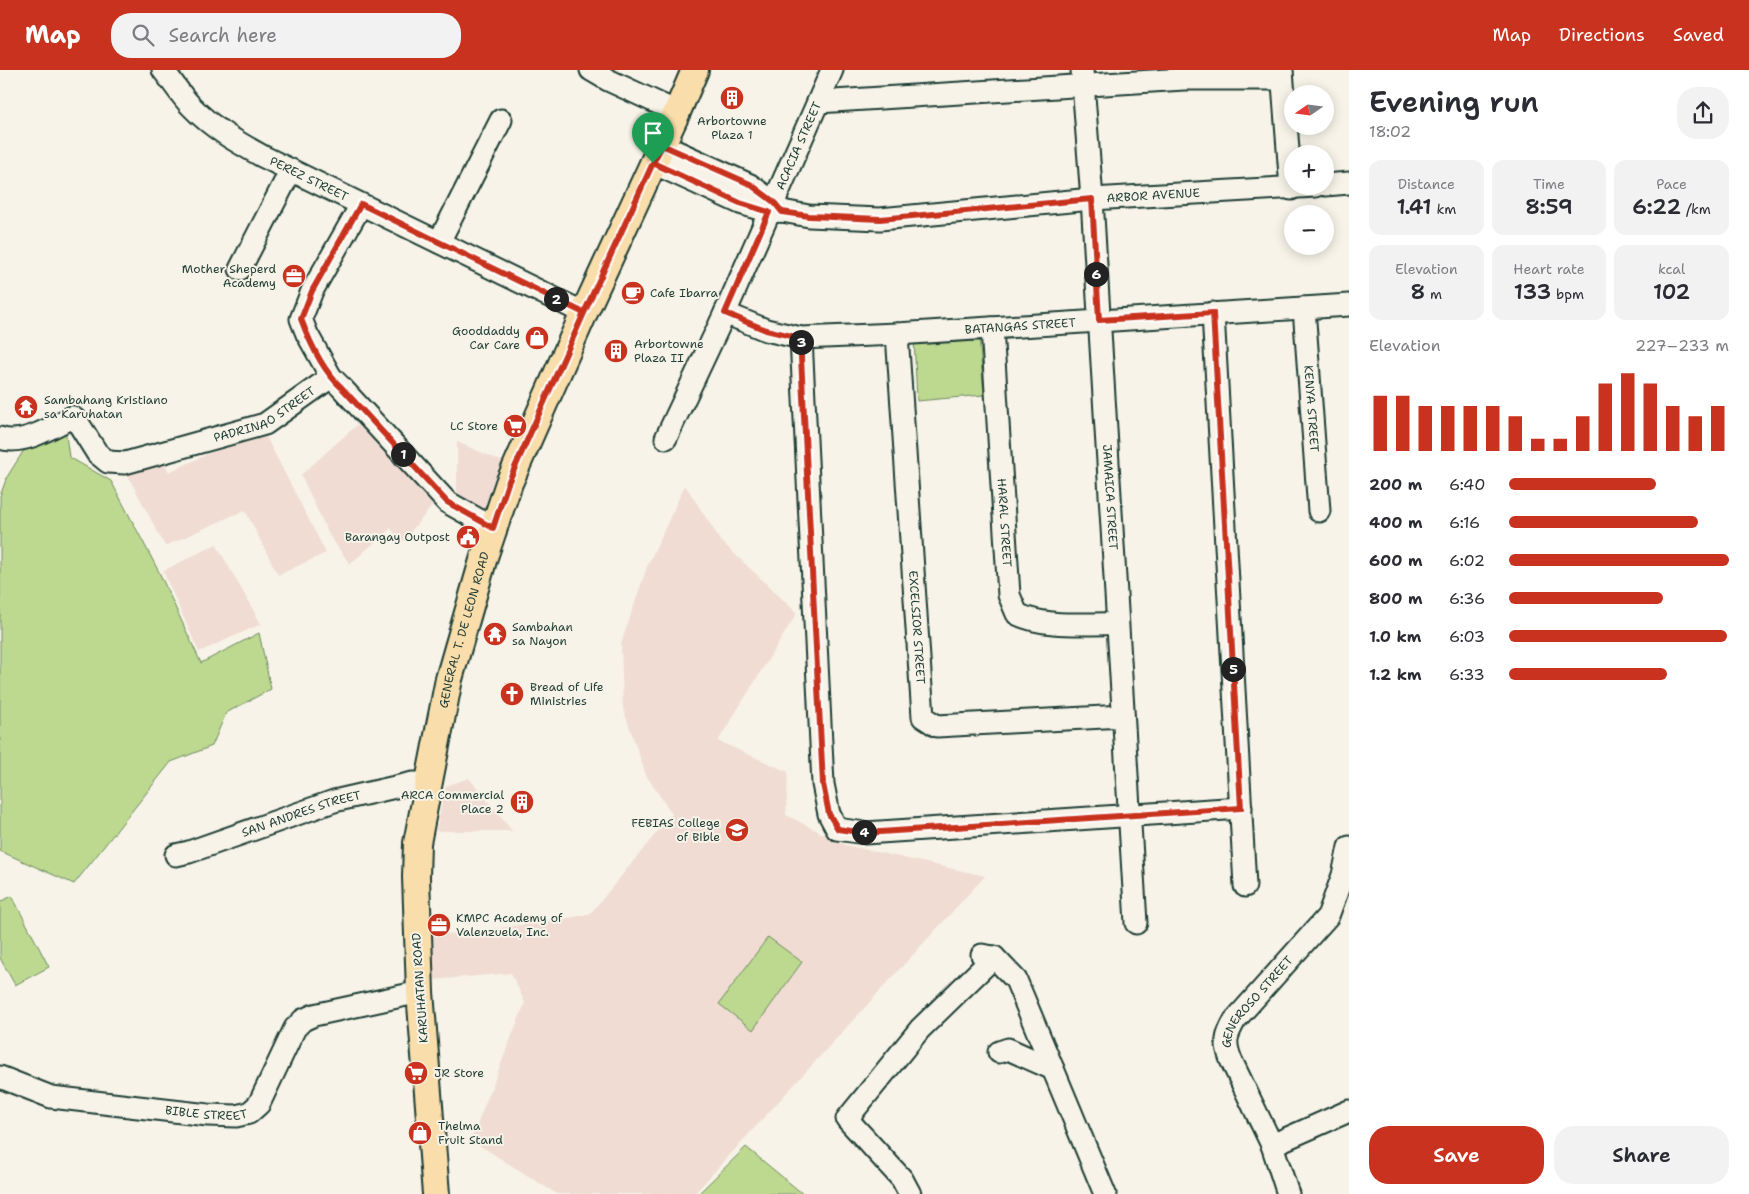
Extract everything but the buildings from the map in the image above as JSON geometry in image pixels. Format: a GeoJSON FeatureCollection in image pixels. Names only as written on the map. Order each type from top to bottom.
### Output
{"type":"FeatureCollection","features":[{"type":"Feature","properties":{"kind":"main road","name":"GENERAL T. DE LEON ROAD"},"geometry":{"type":"LineString","coordinates":[[430,783],[449,679],[508,483],[584,313],[667,159],[677,112],[695,70]]}},
{"type":"Feature","properties":{"kind":"main road","name":"KARUHATAN ROAD"},"geometry":{"type":"LineString","coordinates":[[430,783],[417,843],[416,931],[436,1194]]}},
{"type":"Feature","properties":{"kind":"street","name":"PEREZ STREET"},"geometry":{"type":"LineString","coordinates":[[164,70],[191,106],[213,126],[262,156],[584,313]]}},
{"type":"Feature","properties":{"kind":"street"},"geometry":{"type":"LineString","coordinates":[[592,70],[608,80],[677,112]]}},
{"type":"Feature","properties":{"kind":"street","name":"ACACIA STREET"},"geometry":{"type":"LineString","coordinates":[[666,438],[775,209],[832,70]]}},
{"type":"Feature","properties":{"kind":"street"},"geometry":{"type":"LineString","coordinates":[[818,102],[1082,78],[1184,74],[1282,74],[1287,145]]}},
{"type":"Feature","properties":{"kind":"street","name":"JAMAICA STREET"},"geometry":{"type":"LineString","coordinates":[[1082,78],[1092,199],[1136,924]]}},
{"type":"Feature","properties":{"kind":"street"},"geometry":{"type":"LineString","coordinates":[[439,242],[501,120]]}},
{"type":"Feature","properties":{"kind":"street","name":"ARBOR AVENUE"},"geometry":{"type":"LineString","coordinates":[[667,159],[750,184],[775,209],[809,216],[880,219],[1092,199],[1284,188]]}},
{"type":"Feature","properties":{"kind":"street"},"geometry":{"type":"LineString","coordinates":[[240,269],[291,170]]}},
{"type":"Feature","properties":{"kind":"street"},"geometry":{"type":"LineString","coordinates":[[1334,185],[1349,183]]}},
{"type":"Feature","properties":{"kind":"street"},"geometry":{"type":"LineString","coordinates":[[361,204],[312,291],[301,319],[307,334],[331,377],[447,502],[493,528]]}},
{"type":"Feature","properties":{"kind":"street","name":"BATANGAS STREET"},"geometry":{"type":"LineString","coordinates":[[725,313],[766,330],[800,338],[897,334],[1349,305]]}},
{"type":"Feature","properties":{"kind":"street","name":"KENYA STREET"},"geometry":{"type":"LineString","coordinates":[[1304,308],[1319,511]]}},
{"type":"Feature","properties":{"kind":"street"},"geometry":{"type":"LineString","coordinates":[[1213,313],[1245,886]]}},
{"type":"Feature","properties":{"kind":"street","name":"HARAL STREET"},"geometry":{"type":"LineString","coordinates":[[992,328],[1009,595],[1017,614],[1027,619],[1054,622],[1117,624]]}},
{"type":"Feature","properties":{"kind":"street","name":"EXCELSIOR STREET"},"geometry":{"type":"LineString","coordinates":[[897,334],[923,717],[938,726],[1123,716]]}},
{"type":"Feature","properties":{"kind":"street"},"geometry":{"type":"LineString","coordinates":[[800,338],[823,775],[829,814],[838,829],[865,833],[1241,808]]}},
{"type":"Feature","properties":{"kind":"street","name":"PADRINAO STREET"},"geometry":{"type":"LineString","coordinates":[[0,438],[20,440],[72,417],[97,453],[108,462],[125,463],[265,424],[331,377]]}},
{"type":"Feature","properties":{"kind":"street","name":"SAN ANDRES STREET"},"geometry":{"type":"LineString","coordinates":[[176,855],[334,801],[413,783],[430,783]]}},
{"type":"Feature","properties":{"kind":"street","name":"GENEROSO STREET"},"geometry":{"type":"LineString","coordinates":[[1288,1194],[1272,1145],[1226,1048],[1226,1035],[1235,1020],[1339,916],[1343,875],[1349,847]]}},
{"type":"Feature","properties":{"kind":"street"},"geometry":{"type":"LineString","coordinates":[[910,1194],[902,1179],[847,1119],[920,1028],[988,956],[1016,980],[1105,1194]]}},
{"type":"Feature","properties":{"kind":"street","name":"BIBLE STREET"},"geometry":{"type":"LineString","coordinates":[[0,1077],[51,1097],[208,1115],[236,1116],[249,1113],[259,1104],[295,1028],[303,1020],[314,1015],[420,992]]}},
{"type":"Feature","properties":{"kind":"street"},"geometry":{"type":"LineString","coordinates":[[999,1052],[1008,1049],[1053,1069]]}},
{"type":"Feature","properties":{"kind":"street"},"geometry":{"type":"LineString","coordinates":[[1272,1145],[1349,1110]]}},
{"type":"Feature","properties":{"kind":"shaded area"},"geometry":{"type":"Polygon","coordinates":[[[358,424],[433,505],[401,543],[391,528],[350,564],[329,535],[301,475],[358,424]]]}},
{"type":"Feature","properties":{"kind":"shaded area"},"geometry":{"type":"Polygon","coordinates":[[[262,429],[326,553],[278,575],[245,510],[165,546],[127,474],[160,457],[169,472],[262,429]]]}},
{"type":"Feature","properties":{"kind":"shaded area"},"geometry":{"type":"Polygon","coordinates":[[[457,442],[506,463],[486,516],[457,496],[457,442]]]}},
{"type":"Feature","properties":{"kind":"shaded area","name":"FEBIAS College of Bible"},"geometry":{"type":"Polygon","coordinates":[[[685,485],[721,541],[797,613],[718,741],[788,772],[786,815],[845,845],[985,876],[694,1194],[557,1194],[471,1140],[525,1003],[511,973],[432,980],[431,936],[546,922],[590,914],[672,814],[646,775],[623,708],[621,644],[647,567],[685,485]]]}},
{"type":"Feature","properties":{"kind":"shaded area"},"geometry":{"type":"Polygon","coordinates":[[[216,544],[261,624],[199,652],[163,571],[216,544]]]}},
{"type":"Feature","properties":{"kind":"shaded area"},"geometry":{"type":"Polygon","coordinates":[[[469,778],[512,831],[436,831],[446,786],[469,778]]]}},
{"type":"Feature","properties":{"kind":"green space"},"geometry":{"type":"Polygon","coordinates":[[[979,336],[984,395],[917,401],[914,338],[979,336]]]}},
{"type":"Feature","properties":{"kind":"green space"},"geometry":{"type":"Polygon","coordinates":[[[65,428],[69,457],[111,481],[159,572],[201,663],[259,633],[271,689],[226,713],[212,746],[171,762],[74,884],[0,851],[0,496],[7,477],[24,450],[65,428]]]}},
{"type":"Feature","properties":{"kind":"green space"},"geometry":{"type":"Polygon","coordinates":[[[12,896],[49,967],[15,985],[0,958],[0,902],[12,896]]]}},
{"type":"Feature","properties":{"kind":"green space"},"geometry":{"type":"Polygon","coordinates":[[[768,937],[802,962],[753,1030],[719,1004],[768,937]]]}},
{"type":"Feature","properties":{"kind":"green space"},"geometry":{"type":"Polygon","coordinates":[[[746,1147],[803,1194],[698,1194],[746,1147]]]}},
{"type":"Feature","properties":{"kind":"place","name":"Arbortowne Plaza 1"},"geometry":{"type":"Point","coordinates":[732,98]}},
{"type":"Feature","properties":{"kind":"place","name":"Mother Sheperd Academy"},"geometry":{"type":"Point","coordinates":[294,276]}},
{"type":"Feature","properties":{"kind":"place","name":"Cafe Ibarra"},"geometry":{"type":"Point","coordinates":[633,293]}},
{"type":"Feature","properties":{"kind":"place","name":"Gooddaddy Car Care"},"geometry":{"type":"Point","coordinates":[537,338]}},
{"type":"Feature","properties":{"kind":"place","name":"Arbortowne Plaza II"},"geometry":{"type":"Point","coordinates":[616,351]}},
{"type":"Feature","properties":{"kind":"place","name":"Sambahang Kristiano sa Karuhatan"},"geometry":{"type":"Point","coordinates":[26,407]}},
{"type":"Feature","properties":{"kind":"place","name":"LC Store"},"geometry":{"type":"Point","coordinates":[515,426]}},
{"type":"Feature","properties":{"kind":"place","name":"Barangay Outpost"},"geometry":{"type":"Point","coordinates":[468,537]}},
{"type":"Feature","properties":{"kind":"place","name":"Sambahan sa Nayon"},"geometry":{"type":"Point","coordinates":[495,634]}},
{"type":"Feature","properties":{"kind":"place","name":"Bread of Life Ministries"},"geometry":{"type":"Point","coordinates":[512,694]}},
{"type":"Feature","properties":{"kind":"place","name":"ARCA Commercial Place 2"},"geometry":{"type":"Point","coordinates":[522,802]}},
{"type":"Feature","properties":{"kind":"place","name":"FEBIAS College of Bible"},"geometry":{"type":"Point","coordinates":[737,830]}},
{"type":"Feature","properties":{"kind":"place","name":"KMPC Academy of Valenzuela, Inc."},"geometry":{"type":"Point","coordinates":[439,925]}},
{"type":"Feature","properties":{"kind":"place","name":"JR Store"},"geometry":{"type":"Point","coordinates":[416,1073]}},
{"type":"Feature","properties":{"kind":"place","name":"Thelma Fruit Stand"},"geometry":{"type":"Point","coordinates":[420,1133]}},
{"type":"Feature","properties":{"kind":"route"},"geometry":{"type":"LineString","coordinates":[[653,163],[508,483],[493,528],[447,502],[331,377],[307,334],[301,319],[312,291],[361,204],[584,313],[653,163],[740,203],[769,212],[725,313],[766,330],[800,338],[823,784],[829,814],[838,829],[865,833],[1241,808],[1213,313],[1099,320],[1092,199],[880,219],[809,216],[782,212],[774,202],[750,184],[662,145],[653,163]]}}]}
